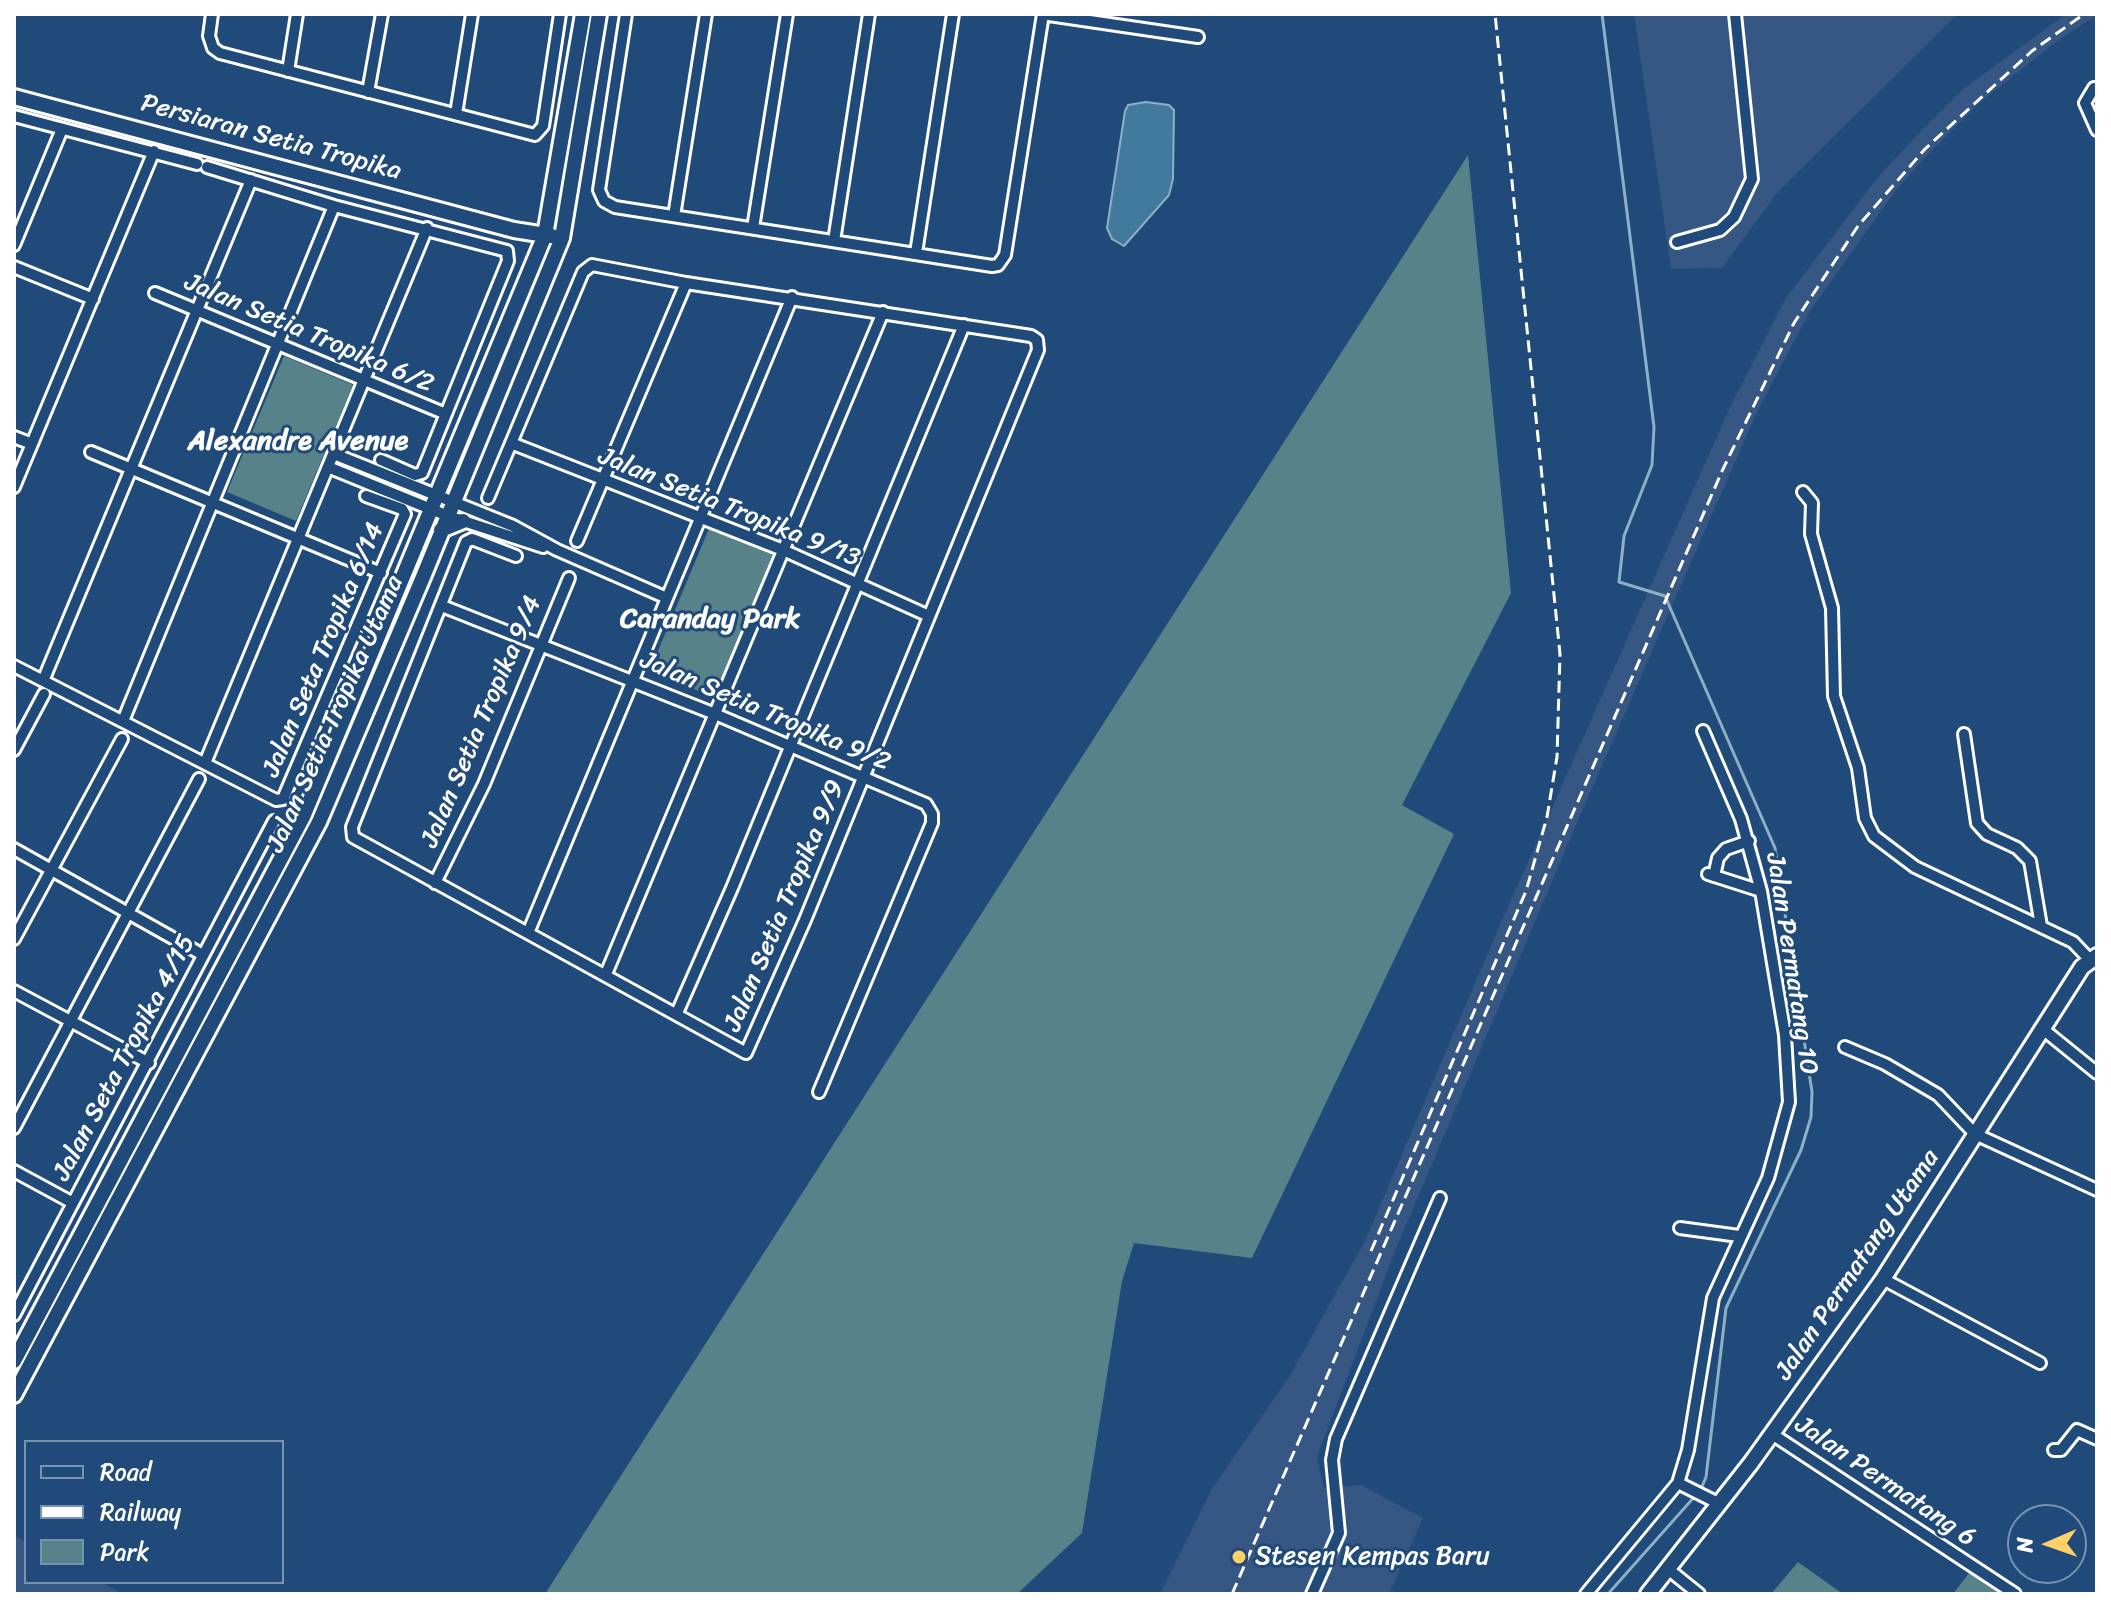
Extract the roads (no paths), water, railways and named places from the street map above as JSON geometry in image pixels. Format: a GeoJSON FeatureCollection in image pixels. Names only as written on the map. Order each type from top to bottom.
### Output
{"type":"FeatureCollection","features":[{"type":"Feature","properties":{"kind":"main road","name":"Jalan Setia Tropika Utama"},"geometry":{"type":"LineString","coordinates":[[14,1361],[303,817],[545,235],[583,14]]}},
{"type":"Feature","properties":{"kind":"main road","name":"Jalan Setia Tropika Utama"},"geometry":{"type":"LineString","coordinates":[[14,1395],[319,822],[455,516],[461,481],[562,238],[599,14]]}},
{"type":"Feature","properties":{"kind":"main road","name":"Persiaran Setia Tropika"},"geometry":{"type":"LineString","coordinates":[[14,97],[514,230],[562,238]]}},
{"type":"Feature","properties":{"kind":"main road"},"geometry":{"type":"LineString","coordinates":[[514,230],[531,252],[533,267]]}},
{"type":"Feature","properties":{"kind":"main road","name":"Jalan Permatang Utama"},"geometry":{"type":"LineString","coordinates":[[1648,1594],[1713,1500],[1772,1434],[1883,1279],[1975,1134],[2094,958]]}},
{"type":"Feature","properties":{"kind":"street"},"geometry":{"type":"LineString","coordinates":[[212,14],[209,36],[213,48],[220,53],[535,135],[543,126],[560,14]]}},
{"type":"Feature","properties":{"kind":"street"},"geometry":{"type":"LineString","coordinates":[[288,71],[297,14]]}},
{"type":"Feature","properties":{"kind":"street"},"geometry":{"type":"LineString","coordinates":[[368,92],[382,14]]}},
{"type":"Feature","properties":{"kind":"street"},"geometry":{"type":"LineString","coordinates":[[456,114],[472,14]]}},
{"type":"Feature","properties":{"kind":"street"},"geometry":{"type":"LineString","coordinates":[[626,14],[599,190],[604,201],[615,207],[992,266],[1002,260],[1043,14],[1198,37]]}},
{"type":"Feature","properties":{"kind":"street"},"geometry":{"type":"LineString","coordinates":[[674,216],[706,14]]}},
{"type":"Feature","properties":{"kind":"street"},"geometry":{"type":"LineString","coordinates":[[753,228],[787,14]]}},
{"type":"Feature","properties":{"kind":"street"},"geometry":{"type":"LineString","coordinates":[[834,241],[869,14]]}},
{"type":"Feature","properties":{"kind":"street"},"geometry":{"type":"LineString","coordinates":[[916,253],[953,14]]}},
{"type":"Feature","properties":{"kind":"street"},"geometry":{"type":"LineString","coordinates":[[1677,242],[1720,230],[1734,217],[1752,179],[1735,14]]}},
{"type":"Feature","properties":{"kind":"street"},"geometry":{"type":"LineString","coordinates":[[2094,88],[2085,103],[2097,130]]}},
{"type":"Feature","properties":{"kind":"street"},"geometry":{"type":"LineString","coordinates":[[14,116],[154,151],[334,206],[507,251],[508,261],[420,475],[381,460]]}},
{"type":"Feature","properties":{"kind":"street"},"geometry":{"type":"LineString","coordinates":[[14,245],[62,129]]}},
{"type":"Feature","properties":{"kind":"street"},"geometry":{"type":"LineString","coordinates":[[14,487],[154,151]]}},
{"type":"Feature","properties":{"kind":"street"},"geometry":{"type":"LineString","coordinates":[[43,681],[251,180]]}},
{"type":"Feature","properties":{"kind":"street"},"geometry":{"type":"LineString","coordinates":[[123,721],[334,206]]}},
{"type":"Feature","properties":{"kind":"street"},"geometry":{"type":"LineString","coordinates":[[14,666],[205,763],[427,228]]}},
{"type":"Feature","properties":{"kind":"street"},"geometry":{"type":"LineString","coordinates":[[488,498],[583,272],[592,265],[686,283],[964,325],[791,746],[677,1013],[353,837],[352,827],[467,540],[516,556]]}},
{"type":"Feature","properties":{"kind":"street"},"geometry":{"type":"LineString","coordinates":[[14,267],[93,297]]}},
{"type":"Feature","properties":{"kind":"street"},"geometry":{"type":"LineString","coordinates":[[577,541],[686,283]]}},
{"type":"Feature","properties":{"kind":"street","name":"Jalan Setia Tropika 6/2"},"geometry":{"type":"LineString","coordinates":[[155,293],[446,414]]}},
{"type":"Feature","properties":{"kind":"street"},"geometry":{"type":"LineString","coordinates":[[528,933],[635,682],[698,519],[792,297]]}},
{"type":"Feature","properties":{"kind":"street"},"geometry":{"type":"LineString","coordinates":[[606,974],[883,312]]}},
{"type":"Feature","properties":{"kind":"street","name":"Jalan Setia Tropika 9/9"},"geometry":{"type":"LineString","coordinates":[[677,1013],[746,1053],[864,776],[1038,350],[1037,340],[1031,336],[964,325]]}},
{"type":"Feature","properties":{"kind":"street"},"geometry":{"type":"LineString","coordinates":[[14,437],[32,444]]}},
{"type":"Feature","properties":{"kind":"street","name":"Jalan Setia Tropika 9/13"},"geometry":{"type":"LineString","coordinates":[[511,443],[783,550],[929,616]]}},
{"type":"Feature","properties":{"kind":"street"},"geometry":{"type":"LineString","coordinates":[[91,452],[381,573]]}},
{"type":"Feature","properties":{"kind":"street"},"geometry":{"type":"LineString","coordinates":[[334,454],[395,480],[455,516],[557,550]]}},
{"type":"Feature","properties":{"kind":"street"},"geometry":{"type":"LineString","coordinates":[[328,467],[389,493],[434,503]]}},
{"type":"Feature","properties":{"kind":"street"},"geometry":{"type":"LineString","coordinates":[[389,493],[395,480]]}},
{"type":"Feature","properties":{"kind":"street"},"geometry":{"type":"LineString","coordinates":[[1803,492],[1812,503],[1811,534],[1832,608],[1834,696],[1858,768],[1868,827],[1889,849],[1915,867],[2041,926],[2079,946],[2094,958]]}},
{"type":"Feature","properties":{"kind":"street","name":"Jalan Seta Tropika 6/14"},"geometry":{"type":"LineString","coordinates":[[205,763],[276,800],[286,797],[404,511],[366,496]]}},
{"type":"Feature","properties":{"kind":"street"},"geometry":{"type":"LineString","coordinates":[[455,516],[484,514],[667,598]]}},
{"type":"Feature","properties":{"kind":"street"},"geometry":{"type":"LineString","coordinates":[[479,526],[484,514]]}},
{"type":"Feature","properties":{"kind":"street","name":"Jalan Setia Tropika 9/4"},"geometry":{"type":"LineString","coordinates":[[435,883],[484,784],[538,646],[569,578]]}},
{"type":"Feature","properties":{"kind":"street","name":"Jalan Setia Tropika 9/2"},"geometry":{"type":"LineString","coordinates":[[442,606],[715,714],[926,804],[932,814],[932,823],[819,1092]]}},
{"type":"Feature","properties":{"kind":"street"},"geometry":{"type":"LineString","coordinates":[[14,750],[44,694]]}},
{"type":"Feature","properties":{"kind":"street","name":"Jalan Permatang 10"},"geometry":{"type":"LineString","coordinates":[[1680,1484],[1713,1298],[1768,1178],[1789,1102],[1785,1035],[1761,891],[1749,841],[1703,731]]}},
{"type":"Feature","properties":{"kind":"street"},"geometry":{"type":"LineString","coordinates":[[1964,734],[1977,823],[1987,834],[2017,848],[2030,861],[2041,926]]}},
{"type":"Feature","properties":{"kind":"street"},"geometry":{"type":"LineString","coordinates":[[14,939],[122,739]]}},
{"type":"Feature","properties":{"kind":"street"},"geometry":{"type":"LineString","coordinates":[[14,1128],[199,779]]}},
{"type":"Feature","properties":{"kind":"street","name":"Jalan Seta Tropika 4/15"},"geometry":{"type":"LineString","coordinates":[[14,1315],[274,821]]}},
{"type":"Feature","properties":{"kind":"street"},"geometry":{"type":"LineString","coordinates":[[1749,841],[1726,849],[1718,858],[1711,875],[1761,891]]}},
{"type":"Feature","properties":{"kind":"street"},"geometry":{"type":"LineString","coordinates":[[14,849],[203,955]]}},
{"type":"Feature","properties":{"kind":"street"},"geometry":{"type":"LineString","coordinates":[[14,991],[149,1063]]}},
{"type":"Feature","properties":{"kind":"street"},"geometry":{"type":"LineString","coordinates":[[2044,1030],[2097,1073]]}},
{"type":"Feature","properties":{"kind":"street"},"geometry":{"type":"LineString","coordinates":[[1845,1047],[1885,1064],[1938,1095],[1975,1134],[2097,1190]]}},
{"type":"Feature","properties":{"kind":"street"},"geometry":{"type":"LineString","coordinates":[[14,1171],[73,1203]]}},
{"type":"Feature","properties":{"kind":"street"},"geometry":{"type":"LineString","coordinates":[[1312,1594],[1339,1533],[1332,1460],[1336,1439],[1440,1198]]}},
{"type":"Feature","properties":{"kind":"street"},"geometry":{"type":"LineString","coordinates":[[1680,1228],[1739,1236]]}},
{"type":"Feature","properties":{"kind":"street"},"geometry":{"type":"LineString","coordinates":[[1883,1279],[2040,1363]]}},
{"type":"Feature","properties":{"kind":"street"},"geometry":{"type":"LineString","coordinates":[[2054,1450],[2061,1450],[2077,1430],[2097,1439]]}},
{"type":"Feature","properties":{"kind":"street","name":"Jalan Permatang 6"},"geometry":{"type":"LineString","coordinates":[[1772,1434],[2015,1594]]}},
{"type":"Feature","properties":{"kind":"street"},"geometry":{"type":"LineString","coordinates":[[1586,1594],[1680,1484],[1713,1500]]}},
{"type":"Feature","properties":{"kind":"street"},"geometry":{"type":"LineString","coordinates":[[1668,1569],[1699,1594]]}},
{"type":"Feature","properties":{"kind":"waterway"},"geometry":{"type":"LineString","coordinates":[[1602,14],[1654,427],[1652,465],[1624,536],[1619,582],[1665,596],[1775,848],[1812,1092],[1811,1117],[1801,1150],[1726,1308],[1706,1477],[1701,1489]]}},
{"type":"Feature","properties":{"kind":"waterway"},"geometry":{"type":"LineString","coordinates":[[1608,1594],[1696,1495]]}},
{"type":"Feature","properties":{"kind":"railway"},"geometry":{"type":"LineString","coordinates":[[1371,1251],[1526,891],[1547,817],[1557,757],[1560,654],[1495,14]]}},
{"type":"Feature","properties":{"kind":"railway"},"geometry":{"type":"LineString","coordinates":[[1232,1594],[1723,469],[1794,323],[1858,226],[1925,149],[2032,51],[2084,14]]}},
{"type":"Feature","properties":{"kind":"place","name":"Stesen Kempas Baru"},"geometry":{"type":"Point","coordinates":[1239,1557]}},
{"type":"Feature","properties":{"kind":"district","name":"Alexandre Avenue"},"geometry":{"type":"Point","coordinates":[298,442]}},
{"type":"Feature","properties":{"kind":"district","name":"Caranday Park"},"geometry":{"type":"Point","coordinates":[710,620]}}]}
